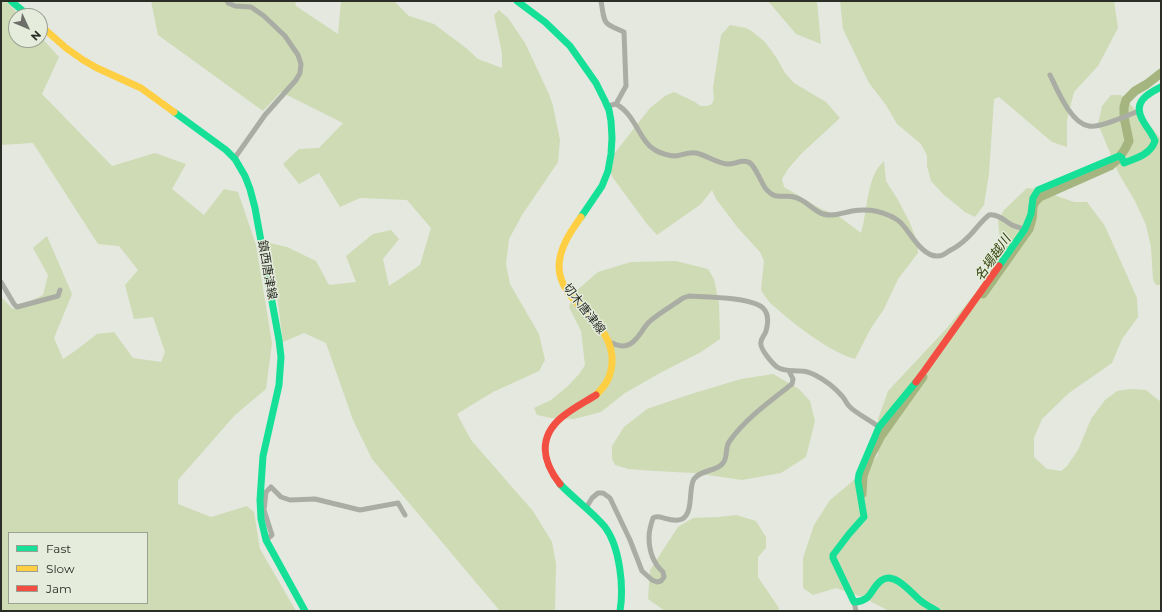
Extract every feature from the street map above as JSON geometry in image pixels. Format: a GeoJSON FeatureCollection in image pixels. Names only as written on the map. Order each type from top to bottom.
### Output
{"type":"FeatureCollection","features":[{"type":"Feature","properties":{"kind":"main road"},"geometry":{"type":"LineString","coordinates":[[11,1],[19,8]]}},
{"type":"Feature","properties":{"kind":"main road","name":"切木唐津線"},"geometry":{"type":"LineString","coordinates":[[517,1],[550,26],[571,47],[596,84],[607,106],[612,133],[610,158],[600,190],[565,241],[560,254],[559,267],[561,279],[568,291],[601,329],[609,342],[613,356],[611,373],[605,386],[595,396],[563,415],[556,422],[550,431],[546,443],[545,455],[552,476],[604,526],[612,538],[619,564],[622,584],[622,601],[620,611]]}},
{"type":"Feature","properties":{"kind":"main road","name":"鎮西唐津線"},"geometry":{"type":"LineString","coordinates":[[48,32],[83,60],[141,88],[211,137],[234,159],[242,171],[251,190],[279,340],[280,357],[279,385],[263,462],[260,500],[261,519],[266,540],[305,611]]}},
{"type":"Feature","properties":{"kind":"main road"},"geometry":{"type":"LineString","coordinates":[[937,611],[921,601],[902,584],[896,580],[888,578],[879,583],[866,600],[854,602],[833,558],[833,555],[848,534],[864,517],[858,481],[859,474],[879,427],[925,370],[1025,229],[1031,213],[1033,196],[1038,190],[1119,156],[1124,163],[1148,152],[1154,146],[1154,136],[1141,118],[1139,110],[1140,102],[1144,97],[1151,91],[1161,87]]}},
{"type":"Feature","properties":{"kind":"street"},"geometry":{"type":"LineString","coordinates":[[227,1],[235,6],[251,7],[264,16],[285,36],[298,55],[301,64],[300,73],[296,80],[265,115],[234,159]]}},
{"type":"Feature","properties":{"kind":"street"},"geometry":{"type":"LineString","coordinates":[[601,1],[605,22],[609,26],[624,32],[626,86],[616,104]]}},
{"type":"Feature","properties":{"kind":"street"},"geometry":{"type":"LineString","coordinates":[[1050,75],[1064,104],[1071,114],[1088,127],[1098,126],[1139,110]]}},
{"type":"Feature","properties":{"kind":"street"},"geometry":{"type":"LineString","coordinates":[[607,106],[616,104],[623,108],[645,140],[654,150],[674,156],[688,152],[696,153],[727,164],[748,162],[752,165],[765,188],[770,193],[778,197],[793,197],[799,199],[821,214],[830,216],[864,210],[873,210],[885,213],[894,217],[900,222],[915,242],[932,256],[941,256],[958,246],[989,215],[996,215],[1012,225],[1025,229]]}},
{"type":"Feature","properties":{"kind":"street"},"geometry":{"type":"LineString","coordinates":[[1,282],[17,307],[58,296],[60,290]]}},
{"type":"Feature","properties":{"kind":"street"},"geometry":{"type":"LineString","coordinates":[[609,342],[621,346],[630,344],[651,321],[683,298],[689,296],[747,301],[757,304],[767,313],[768,318],[766,331],[761,342],[761,346],[771,361],[778,368],[789,371],[802,371],[814,375],[830,385],[842,396],[849,406],[879,427]]}},
{"type":"Feature","properties":{"kind":"street"},"geometry":{"type":"LineString","coordinates":[[586,508],[592,498],[598,493],[604,493],[610,498],[630,540],[642,571],[652,580],[658,582],[661,581],[664,577],[663,572],[657,566],[652,556],[649,536],[653,518],[659,516],[668,521],[682,519],[686,515],[689,507],[693,480],[702,472],[720,467],[726,458],[727,445],[744,422],[792,384],[793,379],[789,371]]}},
{"type":"Feature","properties":{"kind":"street"},"geometry":{"type":"LineString","coordinates":[[266,540],[272,535],[264,510],[266,492],[272,487],[282,497],[290,500],[315,499],[360,510],[398,503],[405,515]]}},
{"type":"Feature","properties":{"kind":"street"},"geometry":{"type":"LineString","coordinates":[[854,602],[856,611]]}},
{"type":"Feature","properties":{"kind":"green space"},"geometry":{"type":"Polygon","coordinates":[[[1,1],[6,1],[13,8],[8,8],[8,48],[48,48],[48,45],[59,57],[42,94],[112,166],[155,153],[186,164],[172,189],[204,215],[224,189],[238,192],[256,245],[272,343],[266,389],[235,415],[178,480],[178,504],[211,517],[247,506],[254,512],[260,549],[296,611],[1,611],[1,297],[13,309],[43,295],[48,275],[33,248],[47,236],[72,294],[54,338],[63,359],[97,334],[114,332],[133,358],[161,362],[165,352],[153,317],[134,319],[125,285],[138,270],[119,246],[98,244],[33,143],[1,145],[1,1]]]}},
{"type":"Feature","properties":{"kind":"green space"},"geometry":{"type":"Polygon","coordinates":[[[151,1],[295,1],[296,6],[338,34],[341,1],[394,1],[409,16],[434,24],[478,59],[502,68],[502,53],[494,15],[499,10],[508,18],[525,43],[549,94],[560,140],[558,162],[522,215],[509,239],[506,264],[510,284],[539,334],[545,360],[539,371],[493,392],[457,414],[471,440],[533,511],[552,542],[556,564],[555,611],[500,611],[372,459],[353,420],[326,343],[304,333],[283,342],[270,243],[287,247],[316,261],[329,285],[356,282],[346,256],[373,234],[391,230],[399,239],[383,259],[389,286],[420,265],[431,228],[407,200],[360,198],[340,207],[319,173],[299,184],[283,164],[299,149],[319,148],[343,123],[281,92],[263,111],[158,35],[151,1]]]}},
{"type":"Feature","properties":{"kind":"green space"},"geometry":{"type":"Polygon","coordinates":[[[768,1],[817,1],[821,44],[796,34],[768,1]]]}},
{"type":"Feature","properties":{"kind":"green space"},"geometry":{"type":"Polygon","coordinates":[[[840,1],[1114,1],[1118,28],[1098,66],[1074,92],[1067,120],[1067,147],[1052,142],[999,97],[994,99],[989,174],[984,205],[975,217],[965,212],[943,194],[931,181],[927,166],[927,155],[921,144],[897,124],[886,105],[869,83],[843,29],[840,1]]]}},
{"type":"Feature","properties":{"kind":"green space"},"geometry":{"type":"Polygon","coordinates":[[[730,25],[746,28],[765,42],[785,73],[794,83],[826,102],[840,118],[802,153],[788,169],[782,179],[784,187],[821,209],[837,215],[861,233],[870,186],[876,171],[884,161],[886,181],[909,221],[917,241],[918,253],[898,279],[884,309],[871,328],[855,359],[835,351],[813,337],[769,301],[761,290],[764,261],[760,252],[738,228],[716,199],[712,190],[701,204],[657,235],[613,178],[607,163],[650,108],[665,96],[674,92],[700,106],[712,104],[714,99],[713,88],[721,35],[730,25]]]}},
{"type":"Feature","properties":{"kind":"green space"},"geometry":{"type":"Polygon","coordinates":[[[1111,95],[1121,95],[1161,139],[1161,285],[1156,285],[1153,280],[1151,247],[1146,225],[1135,201],[1119,174],[1098,124],[1102,106],[1111,95]]]}},
{"type":"Feature","properties":{"kind":"green space"},"geometry":{"type":"Polygon","coordinates":[[[1027,188],[1037,189],[1074,202],[1087,202],[1105,226],[1137,298],[1138,317],[1122,339],[1112,363],[1069,393],[1042,419],[1034,438],[1034,457],[1047,469],[1061,471],[1067,466],[1078,450],[1091,419],[1105,400],[1117,391],[1130,389],[1146,390],[1161,402],[1161,611],[889,611],[862,597],[836,588],[813,595],[803,588],[803,558],[814,525],[830,500],[860,475],[878,455],[878,419],[888,391],[947,328],[977,291],[992,268],[1001,249],[998,221],[1004,210],[1027,188]]]}},
{"type":"Feature","properties":{"kind":"green space"},"geometry":{"type":"Polygon","coordinates":[[[676,261],[708,269],[714,279],[719,303],[720,339],[701,352],[625,393],[601,412],[574,419],[551,418],[537,415],[534,408],[551,400],[568,386],[585,365],[581,331],[569,307],[575,292],[598,272],[631,262],[676,261]]]}},
{"type":"Feature","properties":{"kind":"green space"},"geometry":{"type":"Polygon","coordinates":[[[773,374],[799,389],[810,401],[815,421],[806,457],[781,473],[742,480],[694,473],[628,469],[615,465],[612,459],[612,446],[624,427],[647,409],[741,379],[773,374]]]}},
{"type":"Feature","properties":{"kind":"green space"},"geometry":{"type":"Polygon","coordinates":[[[736,515],[756,521],[766,537],[766,548],[758,557],[758,577],[779,608],[779,611],[665,611],[648,599],[650,570],[678,527],[693,518],[736,515]]]}},
{"type":"Feature","properties":{"kind":"waterway","name":"名場越川"},"geometry":{"type":"LineString","coordinates":[[983,294],[1029,229],[1035,202],[1040,197],[1110,166],[1118,159],[1129,141],[1124,117],[1126,100],[1135,91],[1161,73]]}},
{"type":"Feature","properties":{"kind":"waterway","name":"名場越川"},"geometry":{"type":"LineString","coordinates":[[862,494],[863,476],[870,457],[881,436],[923,377]]}},
{"type":"Feature","properties":{"kind":"traffic: fast"},"geometry":{"type":"LineString","coordinates":[[11,1],[19,8]]}},
{"type":"Feature","properties":{"kind":"traffic: fast"},"geometry":{"type":"LineString","coordinates":[[517,1],[545,22],[570,46],[596,83],[609,110],[612,138],[608,171],[602,186],[581,217]]}},
{"type":"Feature","properties":{"kind":"traffic: fast"},"geometry":{"type":"LineString","coordinates":[[999,266],[1025,229],[1031,214],[1033,198],[1038,190],[1119,156],[1122,158],[1124,163],[1150,150],[1155,141],[1142,119],[1139,108],[1140,103],[1146,96],[1161,87]]}},
{"type":"Feature","properties":{"kind":"traffic: fast"},"geometry":{"type":"LineString","coordinates":[[174,112],[226,150],[235,159],[245,176],[255,208],[281,357],[279,385],[263,456],[260,500],[261,519],[266,540],[305,611]]}},
{"type":"Feature","properties":{"kind":"traffic: fast"},"geometry":{"type":"LineString","coordinates":[[916,382],[879,427],[859,474],[858,481],[864,517],[833,555],[833,558],[854,602],[868,597],[882,580],[892,578],[903,584],[921,601],[937,611]]}},
{"type":"Feature","properties":{"kind":"traffic: fast"},"geometry":{"type":"LineString","coordinates":[[560,484],[600,521],[610,535],[620,568],[620,611]]}},
{"type":"Feature","properties":{"kind":"traffic: slow"},"geometry":{"type":"LineString","coordinates":[[48,32],[66,48],[83,60],[141,88],[174,112]]}},
{"type":"Feature","properties":{"kind":"traffic: slow"},"geometry":{"type":"LineString","coordinates":[[581,217],[563,247],[559,267],[562,281],[568,292],[597,324],[605,335],[611,348],[612,363],[609,377],[603,388],[596,395]]}},
{"type":"Feature","properties":{"kind":"traffic: jam"},"geometry":{"type":"LineString","coordinates":[[916,382],[999,266]]}},
{"type":"Feature","properties":{"kind":"traffic: jam"},"geometry":{"type":"LineString","coordinates":[[560,484],[549,467],[546,458],[545,449],[549,433],[562,417],[596,395]]}}]}
